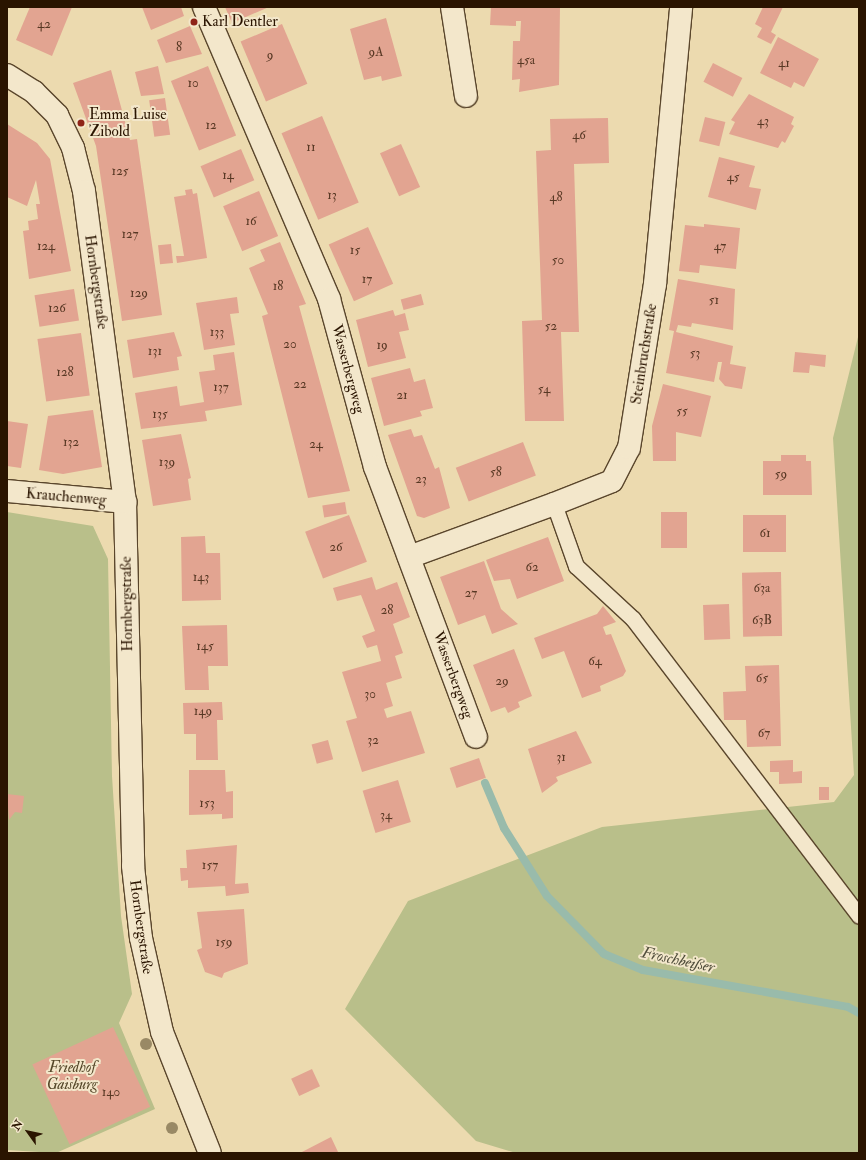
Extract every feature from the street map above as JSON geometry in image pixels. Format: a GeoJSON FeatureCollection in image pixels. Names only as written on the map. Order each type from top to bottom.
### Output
{"type":"FeatureCollection","features":[{"type":"Feature","properties":{"kind":"street","name":"Wasserbergweg"},"geometry":{"type":"LineString","coordinates":[[204,7],[329,299],[375,467],[476,737]]}},
{"type":"Feature","properties":{"kind":"street"},"geometry":{"type":"LineString","coordinates":[[452,7],[466,96]]}},
{"type":"Feature","properties":{"kind":"street","name":"Steinbruchstraße"},"geometry":{"type":"LineString","coordinates":[[409,556],[554,504],[612,480],[629,448],[655,284],[681,7]]}},
{"type":"Feature","properties":{"kind":"street","name":"Hornbergstraße"},"geometry":{"type":"LineString","coordinates":[[7,75],[34,92],[57,116],[73,148],[84,191],[125,502],[133,866],[140,930],[162,1032],[204,1152]]}},
{"type":"Feature","properties":{"kind":"street","name":"Krauchenweg"},"geometry":{"type":"LineString","coordinates":[[7,491],[125,502]]}},
{"type":"Feature","properties":{"kind":"lane"},"geometry":{"type":"LineString","coordinates":[[554,504],[576,566],[632,619],[776,811],[859,916]]}},
{"type":"Feature","properties":{"kind":"green space"},"geometry":{"type":"Polygon","coordinates":[[[859,333],[859,1153],[516,1153],[476,1141],[345,1009],[408,901],[602,827],[834,802],[854,775],[833,438],[859,333]]]}},
{"type":"Feature","properties":{"kind":"green space","name":"Friedhof Gaisburg"},"geometry":{"type":"Polygon","coordinates":[[[7,512],[93,526],[108,559],[112,776],[121,916],[132,994],[119,1023],[155,1109],[56,1153],[7,1150],[7,512]]]}},
{"type":"Feature","properties":{"kind":"building"},"geometry":{"type":"Polygon","coordinates":[[[30,7],[72,7],[52,56],[16,40],[30,7]]]}},
{"type":"Feature","properties":{"kind":"building"},"geometry":{"type":"Polygon","coordinates":[[[142,7],[181,7],[184,16],[151,30],[142,7]]]}},
{"type":"Feature","properties":{"kind":"building"},"geometry":{"type":"Polygon","coordinates":[[[225,7],[269,7],[232,23],[225,7]]]}},
{"type":"Feature","properties":{"kind":"building"},"geometry":{"type":"Polygon","coordinates":[[[491,7],[560,7],[559,85],[519,92],[520,79],[512,80],[513,41],[520,41],[521,21],[516,21],[516,26],[490,25],[491,7]]]}},
{"type":"Feature","properties":{"kind":"building"},"geometry":{"type":"Polygon","coordinates":[[[763,7],[783,7],[771,32],[776,35],[771,44],[757,37],[762,28],[755,24],[763,7]]]}},
{"type":"Feature","properties":{"kind":"building"},"geometry":{"type":"Polygon","coordinates":[[[386,18],[402,76],[382,81],[381,76],[364,80],[350,29],[386,18]]]}},
{"type":"Feature","properties":{"kind":"building"},"geometry":{"type":"Polygon","coordinates":[[[282,24],[307,84],[266,101],[241,42],[282,24]]]}},
{"type":"Feature","properties":{"kind":"building"},"geometry":{"type":"Polygon","coordinates":[[[190,26],[202,54],[166,63],[157,40],[190,26]]]}},
{"type":"Feature","properties":{"kind":"building"},"geometry":{"type":"Polygon","coordinates":[[[778,37],[819,59],[804,87],[794,82],[791,88],[760,73],[778,37]]]}},
{"type":"Feature","properties":{"kind":"building"},"geometry":{"type":"Polygon","coordinates":[[[713,63],[742,78],[733,97],[703,82],[713,63]]]}},
{"type":"Feature","properties":{"kind":"building"},"geometry":{"type":"Polygon","coordinates":[[[158,66],[164,94],[141,96],[135,72],[158,66]]]}},
{"type":"Feature","properties":{"kind":"building"},"geometry":{"type":"Polygon","coordinates":[[[208,66],[236,136],[199,151],[171,81],[208,66]]]}},
{"type":"Feature","properties":{"kind":"building"},"geometry":{"type":"Polygon","coordinates":[[[111,70],[130,140],[137,139],[162,315],[122,321],[96,146],[73,83],[111,70]]]}},
{"type":"Feature","properties":{"kind":"building"},"geometry":{"type":"Polygon","coordinates":[[[749,94],[794,117],[791,124],[794,126],[785,143],[782,141],[778,148],[729,134],[735,122],[731,120],[749,94]]]}},
{"type":"Feature","properties":{"kind":"building"},"geometry":{"type":"Polygon","coordinates":[[[165,98],[170,135],[154,137],[149,100],[165,98]]]}},
{"type":"Feature","properties":{"kind":"building"},"geometry":{"type":"Polygon","coordinates":[[[322,116],[359,203],[318,220],[281,133],[322,116]]]}},
{"type":"Feature","properties":{"kind":"building"},"geometry":{"type":"Polygon","coordinates":[[[705,117],[725,122],[719,146],[699,141],[705,117]]]}},
{"type":"Feature","properties":{"kind":"building"},"geometry":{"type":"Polygon","coordinates":[[[608,118],[609,163],[574,164],[579,332],[561,332],[564,421],[525,421],[522,321],[542,320],[536,151],[551,150],[550,119],[608,118]]]}},
{"type":"Feature","properties":{"kind":"building"},"geometry":{"type":"Polygon","coordinates":[[[7,124],[37,143],[50,159],[71,271],[29,279],[23,231],[29,230],[28,221],[38,219],[36,204],[40,204],[36,180],[27,206],[7,197],[7,124]]]}},
{"type":"Feature","properties":{"kind":"building"},"geometry":{"type":"Polygon","coordinates":[[[401,144],[420,187],[399,196],[380,153],[401,144]]]}},
{"type":"Feature","properties":{"kind":"building"},"geometry":{"type":"Polygon","coordinates":[[[241,149],[254,180],[214,197],[200,166],[241,149]]]}},
{"type":"Feature","properties":{"kind":"building"},"geometry":{"type":"Polygon","coordinates":[[[719,157],[755,166],[749,187],[761,189],[756,210],[708,197],[719,157]]]}},
{"type":"Feature","properties":{"kind":"building"},"geometry":{"type":"Polygon","coordinates":[[[192,189],[193,194],[197,193],[207,258],[177,263],[176,256],[184,256],[174,197],[186,195],[185,190],[192,189]]]}},
{"type":"Feature","properties":{"kind":"building"},"geometry":{"type":"Polygon","coordinates":[[[259,191],[278,236],[242,251],[223,206],[259,191]]]}},
{"type":"Feature","properties":{"kind":"building"},"geometry":{"type":"Polygon","coordinates":[[[704,224],[740,228],[736,269],[700,265],[699,273],[679,271],[685,225],[704,227],[704,224]]]}},
{"type":"Feature","properties":{"kind":"building"},"geometry":{"type":"Polygon","coordinates":[[[368,227],[393,284],[354,301],[329,244],[368,227]]]}},
{"type":"Feature","properties":{"kind":"building"},"geometry":{"type":"Polygon","coordinates":[[[280,242],[306,304],[299,306],[350,491],[308,498],[262,316],[268,314],[249,268],[265,261],[260,250],[280,242]]]}},
{"type":"Feature","properties":{"kind":"building"},"geometry":{"type":"Polygon","coordinates":[[[171,244],[173,263],[160,264],[158,245],[171,244]]]}},
{"type":"Feature","properties":{"kind":"building"},"geometry":{"type":"Polygon","coordinates":[[[678,279],[735,289],[733,330],[692,323],[691,327],[678,325],[676,332],[733,346],[730,364],[746,367],[742,389],[725,386],[719,379],[722,362],[718,362],[714,382],[666,373],[674,331],[669,330],[678,279]]]}},
{"type":"Feature","properties":{"kind":"building"},"geometry":{"type":"Polygon","coordinates":[[[74,289],[79,321],[39,327],[34,295],[74,289]]]}},
{"type":"Feature","properties":{"kind":"building"},"geometry":{"type":"Polygon","coordinates":[[[421,294],[424,305],[404,310],[401,299],[421,294]]]}},
{"type":"Feature","properties":{"kind":"building"},"geometry":{"type":"Polygon","coordinates":[[[237,297],[239,313],[230,314],[235,345],[204,350],[196,303],[237,297]]]}},
{"type":"Feature","properties":{"kind":"building"},"geometry":{"type":"Polygon","coordinates":[[[393,310],[395,316],[405,313],[409,330],[399,332],[406,358],[368,367],[356,320],[393,310]]]}},
{"type":"Feature","properties":{"kind":"building"},"geometry":{"type":"Polygon","coordinates":[[[174,332],[182,356],[177,357],[179,370],[133,378],[127,340],[174,332]]]}},
{"type":"Feature","properties":{"kind":"building"},"geometry":{"type":"Polygon","coordinates":[[[81,333],[90,395],[46,402],[37,339],[81,333]]]}},
{"type":"Feature","properties":{"kind":"building"},"geometry":{"type":"Polygon","coordinates":[[[234,352],[242,405],[205,411],[207,421],[141,429],[135,393],[177,386],[180,406],[204,402],[199,372],[215,370],[213,355],[234,352]]]}},
{"type":"Feature","properties":{"kind":"building"},"geometry":{"type":"Polygon","coordinates":[[[795,352],[826,355],[825,367],[810,365],[809,373],[793,372],[795,352]]]}},
{"type":"Feature","properties":{"kind":"building"},"geometry":{"type":"Polygon","coordinates":[[[410,368],[414,382],[425,379],[433,408],[420,411],[422,416],[384,426],[371,378],[410,368]]]}},
{"type":"Feature","properties":{"kind":"building"},"geometry":{"type":"Polygon","coordinates":[[[663,384],[711,396],[701,437],[676,432],[676,461],[653,461],[652,426],[663,384]]]}},
{"type":"Feature","properties":{"kind":"building"},"geometry":{"type":"Polygon","coordinates":[[[93,410],[102,467],[63,474],[39,470],[48,416],[93,410]]]}},
{"type":"Feature","properties":{"kind":"building"},"geometry":{"type":"Polygon","coordinates":[[[7,421],[28,424],[21,468],[7,466],[7,421]]]}},
{"type":"Feature","properties":{"kind":"building"},"geometry":{"type":"Polygon","coordinates":[[[411,429],[414,437],[422,435],[435,469],[439,467],[450,508],[424,518],[417,516],[388,435],[411,429]]]}},
{"type":"Feature","properties":{"kind":"building"},"geometry":{"type":"Polygon","coordinates":[[[181,434],[191,478],[188,479],[191,500],[153,506],[142,440],[181,434]]]}},
{"type":"Feature","properties":{"kind":"building"},"geometry":{"type":"Polygon","coordinates":[[[523,442],[536,476],[469,501],[456,468],[523,442]]]}},
{"type":"Feature","properties":{"kind":"building"},"geometry":{"type":"Polygon","coordinates":[[[781,455],[806,455],[806,461],[811,461],[812,495],[763,495],[763,461],[781,461],[781,455]]]}},
{"type":"Feature","properties":{"kind":"building"},"geometry":{"type":"Polygon","coordinates":[[[345,502],[347,514],[324,517],[322,506],[345,502]]]}},
{"type":"Feature","properties":{"kind":"building"},"geometry":{"type":"Polygon","coordinates":[[[661,512],[687,512],[687,548],[661,548],[661,512]]]}},
{"type":"Feature","properties":{"kind":"building"},"geometry":{"type":"Polygon","coordinates":[[[349,515],[367,562],[323,579],[305,532],[349,515]]]}},
{"type":"Feature","properties":{"kind":"building"},"geometry":{"type":"Polygon","coordinates":[[[743,515],[786,515],[786,552],[743,552],[743,515]]]}},
{"type":"Feature","properties":{"kind":"building"},"geometry":{"type":"Polygon","coordinates":[[[205,536],[206,553],[220,553],[221,600],[182,601],[181,537],[205,536]]]}},
{"type":"Feature","properties":{"kind":"building"},"geometry":{"type":"Polygon","coordinates":[[[548,537],[564,581],[517,599],[510,579],[494,581],[486,560],[548,537]]]}},
{"type":"Feature","properties":{"kind":"building"},"geometry":{"type":"Polygon","coordinates":[[[484,561],[501,609],[518,624],[492,634],[485,615],[458,625],[440,577],[484,561]]]}},
{"type":"Feature","properties":{"kind":"building"},"geometry":{"type":"Polygon","coordinates":[[[781,572],[782,636],[743,637],[742,573],[781,572]]]}},
{"type":"Feature","properties":{"kind":"building"},"geometry":{"type":"Polygon","coordinates":[[[372,577],[376,590],[397,582],[410,617],[393,624],[403,653],[395,656],[402,678],[386,683],[393,706],[384,709],[387,718],[411,711],[425,753],[362,772],[346,721],[357,718],[342,672],[381,661],[377,645],[367,648],[362,636],[375,631],[361,595],[337,601],[333,588],[372,577]]]}},
{"type":"Feature","properties":{"kind":"building"},"geometry":{"type":"Polygon","coordinates":[[[729,604],[730,639],[704,640],[703,605],[729,604]]]}},
{"type":"Feature","properties":{"kind":"building"},"geometry":{"type":"Polygon","coordinates":[[[603,606],[616,622],[603,627],[606,635],[611,634],[626,671],[623,676],[600,686],[601,691],[582,698],[564,651],[542,659],[534,638],[597,614],[603,606]]]}},
{"type":"Feature","properties":{"kind":"building"},"geometry":{"type":"Polygon","coordinates":[[[227,625],[228,666],[208,666],[209,690],[185,690],[182,626],[227,625]]]}},
{"type":"Feature","properties":{"kind":"building"},"geometry":{"type":"Polygon","coordinates":[[[514,649],[532,696],[518,702],[520,707],[508,713],[505,707],[491,712],[473,665],[514,649]]]}},
{"type":"Feature","properties":{"kind":"building"},"geometry":{"type":"Polygon","coordinates":[[[779,665],[781,746],[747,747],[746,720],[724,720],[723,692],[746,691],[745,666],[779,665]]]}},
{"type":"Feature","properties":{"kind":"building"},"geometry":{"type":"Polygon","coordinates":[[[222,702],[223,720],[217,720],[218,760],[196,760],[196,734],[184,734],[183,703],[222,702]]]}},
{"type":"Feature","properties":{"kind":"building"},"geometry":{"type":"Polygon","coordinates":[[[576,731],[592,763],[556,777],[558,781],[542,793],[528,749],[576,731]]]}},
{"type":"Feature","properties":{"kind":"building"},"geometry":{"type":"Polygon","coordinates":[[[328,740],[333,759],[317,764],[312,744],[328,740]]]}},
{"type":"Feature","properties":{"kind":"building"},"geometry":{"type":"Polygon","coordinates":[[[479,758],[486,778],[457,788],[450,768],[479,758]]]}},
{"type":"Feature","properties":{"kind":"building"},"geometry":{"type":"Polygon","coordinates":[[[793,760],[793,772],[802,771],[802,783],[779,784],[779,772],[770,772],[770,761],[793,760]]]}},
{"type":"Feature","properties":{"kind":"building"},"geometry":{"type":"Polygon","coordinates":[[[189,770],[225,770],[226,792],[233,791],[233,818],[222,819],[222,814],[189,815],[189,770]]]}},
{"type":"Feature","properties":{"kind":"building"},"geometry":{"type":"Polygon","coordinates":[[[398,780],[411,822],[375,833],[363,791],[398,780]]]}},
{"type":"Feature","properties":{"kind":"building"},"geometry":{"type":"Polygon","coordinates":[[[819,787],[829,787],[829,800],[819,800],[819,787]]]}},
{"type":"Feature","properties":{"kind":"building"},"geometry":{"type":"Polygon","coordinates":[[[7,794],[24,796],[22,813],[15,812],[9,820],[7,794]]]}},
{"type":"Feature","properties":{"kind":"building"},"geometry":{"type":"Polygon","coordinates":[[[237,845],[235,884],[248,883],[249,893],[226,896],[225,886],[188,888],[188,880],[181,881],[180,868],[187,868],[186,850],[237,845]]]}},
{"type":"Feature","properties":{"kind":"building"},"geometry":{"type":"Polygon","coordinates":[[[244,909],[248,964],[224,973],[222,978],[205,972],[197,950],[202,948],[197,912],[244,909]]]}},
{"type":"Feature","properties":{"kind":"building"},"geometry":{"type":"Polygon","coordinates":[[[113,1027],[150,1107],[70,1144],[32,1065],[113,1027]]]}},
{"type":"Feature","properties":{"kind":"building"},"geometry":{"type":"Polygon","coordinates":[[[312,1069],[320,1086],[299,1096],[291,1079],[312,1069]]]}},
{"type":"Feature","properties":{"kind":"building"},"geometry":{"type":"Polygon","coordinates":[[[331,1137],[338,1152],[300,1153],[331,1137]]]}},
{"type":"Feature","properties":{"kind":"waterway","name":"Froschbeißer"},"geometry":{"type":"LineString","coordinates":[[485,783],[504,828],[547,896],[604,954],[643,970],[848,1007],[859,1013]]}},
{"type":"Feature","properties":{"kind":"place","name":"Karl Dentler"},"geometry":{"type":"Point","coordinates":[194,22]}},
{"type":"Feature","properties":{"kind":"place","name":"Emma Luise Zibold"},"geometry":{"type":"Point","coordinates":[81,123]}}]}
